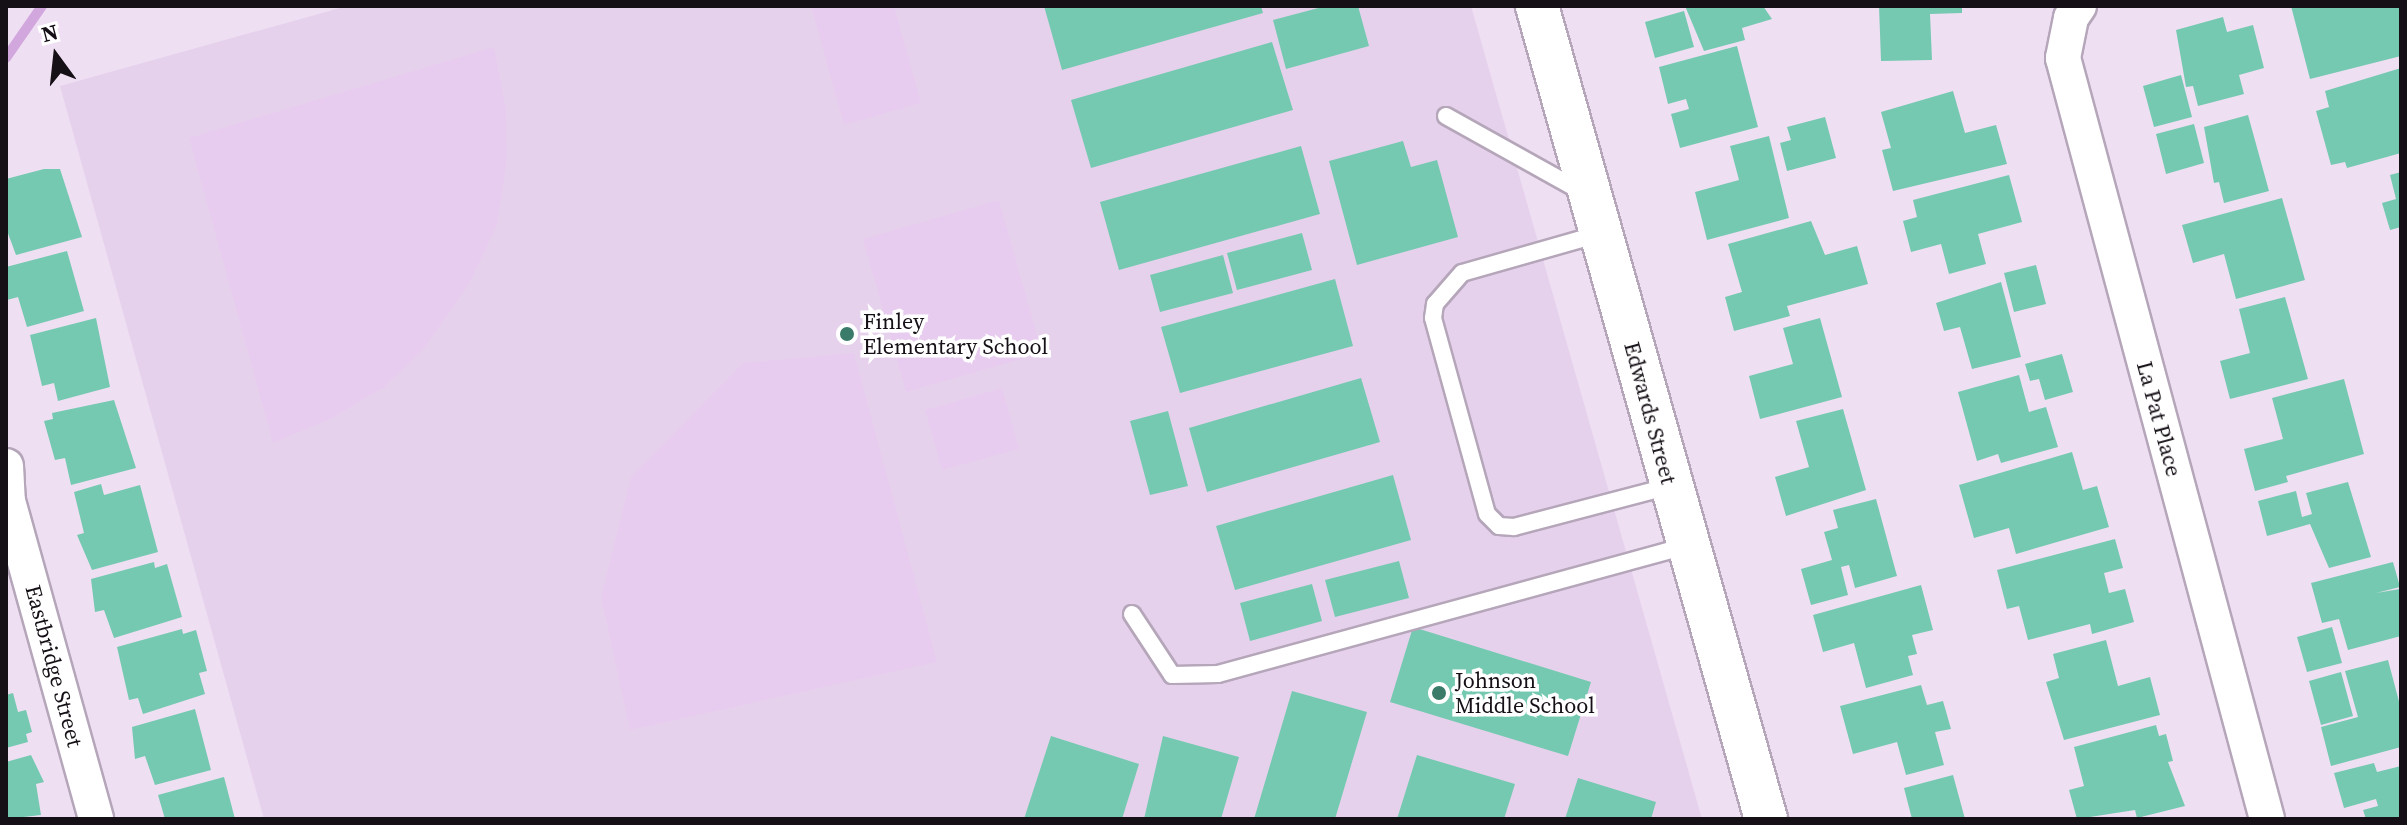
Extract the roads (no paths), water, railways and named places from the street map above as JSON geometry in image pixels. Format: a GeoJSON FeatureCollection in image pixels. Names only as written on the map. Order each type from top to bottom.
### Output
{"type":"FeatureCollection","features":[{"type":"Feature","properties":{"kind":"street","name":"Edwards Street"},"geometry":{"type":"LineString","coordinates":[[1537,6],[1766,819]]}},
{"type":"Feature","properties":{"kind":"street","name":"La Pat Place"},"geometry":{"type":"LineString","coordinates":[[2075,12],[2063,58],[2267,819]]}},
{"type":"Feature","properties":{"kind":"street","name":"Eastbridge Street"},"geometry":{"type":"LineString","coordinates":[[6,466],[7,501],[96,819]]}},
{"type":"Feature","properties":{"kind":"lane"},"geometry":{"type":"LineString","coordinates":[[1446,116],[1595,215]]}},
{"type":"Feature","properties":{"kind":"lane"},"geometry":{"type":"LineString","coordinates":[[1595,215],[1462,273],[1435,304],[1433,318],[1478,484],[1487,514],[1499,526],[1514,527],[1670,486]]}},
{"type":"Feature","properties":{"kind":"lane"},"geometry":{"type":"LineString","coordinates":[[1132,614],[1172,675],[1218,674],[1688,546]]}},
{"type":"Feature","properties":{"kind":"waterway"},"geometry":{"type":"LineString","coordinates":[[6,58],[42,6]]}},
{"type":"Feature","properties":{"kind":"place","name":"Finley Elementary School"},"geometry":{"type":"Point","coordinates":[847,334]}},
{"type":"Feature","properties":{"kind":"place","name":"Johnson Middle School"},"geometry":{"type":"Point","coordinates":[1439,693]}}]}
